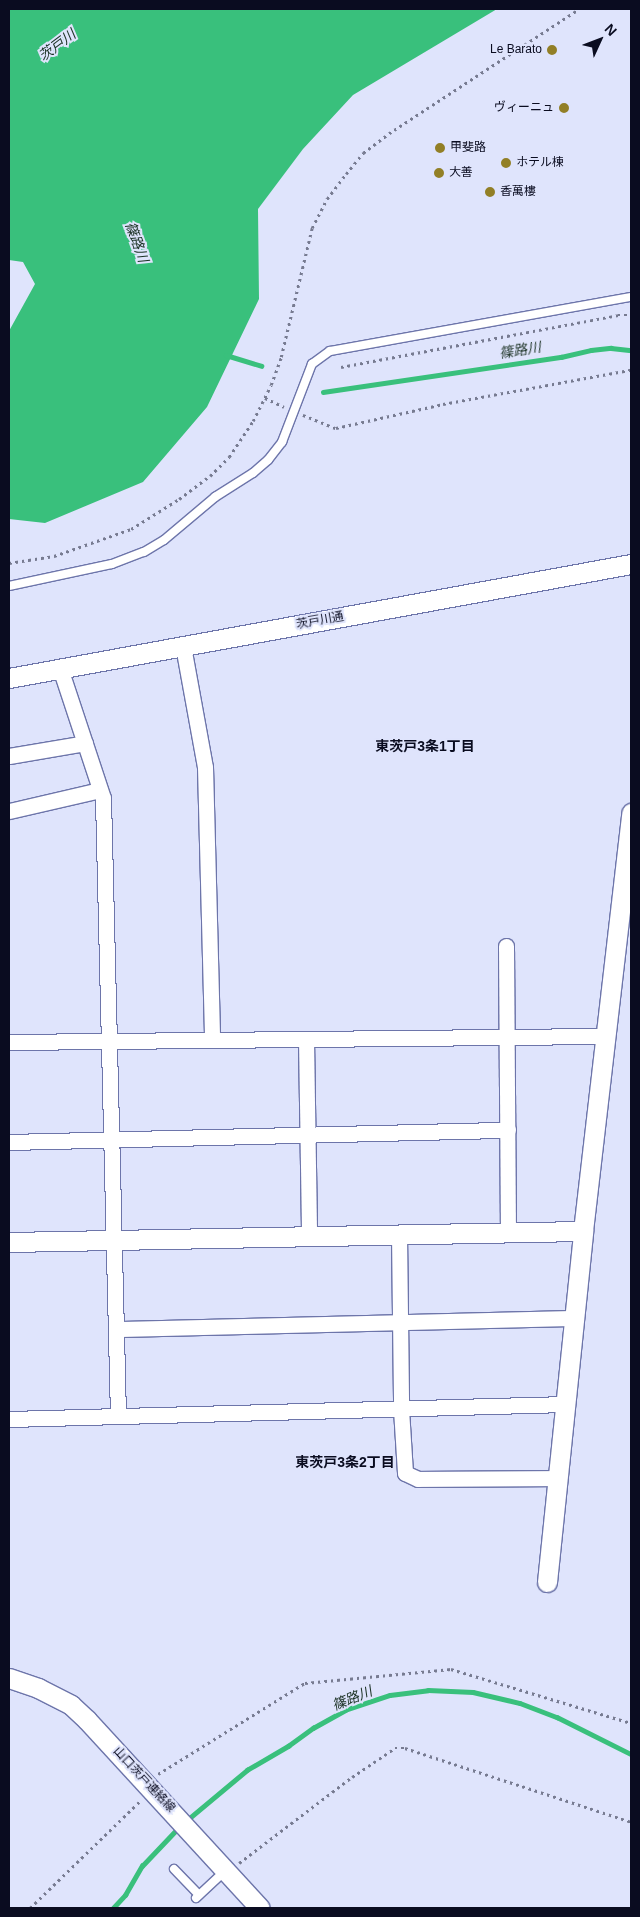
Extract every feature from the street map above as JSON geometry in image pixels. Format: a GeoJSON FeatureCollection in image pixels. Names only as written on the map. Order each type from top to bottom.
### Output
{"type":"FeatureCollection","features":[{"type":"Feature","properties":{"kind":"street","name":"茨戸川通"},"geometry":{"type":"LineString","coordinates":[[9,678],[631,564]]}},
{"type":"Feature","properties":{"kind":"street"},"geometry":{"type":"LineString","coordinates":[[183,646],[205,767],[212,1040]]}},
{"type":"Feature","properties":{"kind":"street"},"geometry":{"type":"LineString","coordinates":[[60,668],[102,798],[118,1329],[118,1416]]}},
{"type":"Feature","properties":{"kind":"street"},"geometry":{"type":"LineString","coordinates":[[9,756],[84,743]]}},
{"type":"Feature","properties":{"kind":"street"},"geometry":{"type":"LineString","coordinates":[[9,811],[100,790]]}},
{"type":"Feature","properties":{"kind":"street"},"geometry":{"type":"LineString","coordinates":[[547,1582],[583,1231],[631,813]]}},
{"type":"Feature","properties":{"kind":"street"},"geometry":{"type":"LineString","coordinates":[[506,946],[508,1232]]}},
{"type":"Feature","properties":{"kind":"street"},"geometry":{"type":"LineString","coordinates":[[9,1042],[606,1036]]}},
{"type":"Feature","properties":{"kind":"street"},"geometry":{"type":"LineString","coordinates":[[306,1039],[309,1236]]}},
{"type":"Feature","properties":{"kind":"street"},"geometry":{"type":"LineString","coordinates":[[9,1142],[112,1138],[508,1130]]}},
{"type":"Feature","properties":{"kind":"street"},"geometry":{"type":"LineString","coordinates":[[9,1242],[583,1231]]}},
{"type":"Feature","properties":{"kind":"street"},"geometry":{"type":"LineString","coordinates":[[399,1234],[401,1409],[405,1473],[418,1479],[559,1478]]}},
{"type":"Feature","properties":{"kind":"street"},"geometry":{"type":"LineString","coordinates":[[118,1329],[574,1318]]}},
{"type":"Feature","properties":{"kind":"street"},"geometry":{"type":"LineString","coordinates":[[9,1419],[566,1404]]}},
{"type":"Feature","properties":{"kind":"street","name":"山口茨戸連絡線"},"geometry":{"type":"LineString","coordinates":[[9,1678],[38,1688],[71,1705],[150,1798],[227,1865],[260,1908]]}},
{"type":"Feature","properties":{"kind":"lane"},"geometry":{"type":"LineString","coordinates":[[9,586],[112,564],[144,552],[164,540],[215,497],[253,473],[268,460],[282,442],[312,364],[330,350],[631,297]]}},
{"type":"Feature","properties":{"kind":"lane"},"geometry":{"type":"LineString","coordinates":[[174,1869],[197,1897],[227,1865]]}},
{"type":"Feature","properties":{"kind":"path"},"geometry":{"type":"LineString","coordinates":[[9,563],[54,556],[131,529],[210,476],[229,457],[253,421],[265,398],[281,357],[312,228],[327,199],[346,174],[363,153],[394,130],[579,9]]}},
{"type":"Feature","properties":{"kind":"path"},"geometry":{"type":"LineString","coordinates":[[341,367],[618,315],[631,315]]}},
{"type":"Feature","properties":{"kind":"path"},"geometry":{"type":"LineString","coordinates":[[265,398],[294,412],[336,428],[452,402],[631,370]]}},
{"type":"Feature","properties":{"kind":"path"},"geometry":{"type":"LineString","coordinates":[[158,1774],[305,1684],[450,1669],[631,1723]]}},
{"type":"Feature","properties":{"kind":"path"},"geometry":{"type":"LineString","coordinates":[[227,1865],[395,1748],[405,1748],[631,1822]]}},
{"type":"Feature","properties":{"kind":"path"},"geometry":{"type":"LineString","coordinates":[[30,1908],[150,1798]]}},
{"type":"Feature","properties":{"kind":"water","name":"茨戸川"},"geometry":{"type":"Polygon","coordinates":[[[9,9],[497,9],[353,95],[303,149],[258,209],[259,299],[207,407],[143,482],[45,523],[9,519],[9,331],[35,284],[23,262],[9,260],[9,9]]]}},
{"type":"Feature","properties":{"kind":"waterway","name":"篠路川"},"geometry":{"type":"LineString","coordinates":[[323,392],[561,357],[591,350],[611,348],[631,350]]}},
{"type":"Feature","properties":{"kind":"waterway","name":"篠路川"},"geometry":{"type":"LineString","coordinates":[[226,355],[261,366]]}},
{"type":"Feature","properties":{"kind":"waterway","name":"篠路川"},"geometry":{"type":"LineString","coordinates":[[186,1821],[247,1770],[288,1746],[313,1728],[345,1710],[390,1695],[428,1690],[473,1692],[520,1703],[557,1717],[631,1754]]}},
{"type":"Feature","properties":{"kind":"waterway","name":"篠路川"},"geometry":{"type":"LineString","coordinates":[[113,1908],[125,1895],[142,1866],[180,1826]]}},
{"type":"Feature","properties":{"kind":"place","name":"Le Barato"},"geometry":{"type":"Point","coordinates":[552,50]}},
{"type":"Feature","properties":{"kind":"place","name":"ヴィーニュ"},"geometry":{"type":"Point","coordinates":[564,108]}},
{"type":"Feature","properties":{"kind":"place","name":"甲斐路"},"geometry":{"type":"Point","coordinates":[440,148]}},
{"type":"Feature","properties":{"kind":"place","name":"ホテル棟"},"geometry":{"type":"Point","coordinates":[506,163]}},
{"type":"Feature","properties":{"kind":"place","name":"大善"},"geometry":{"type":"Point","coordinates":[439,173]}},
{"type":"Feature","properties":{"kind":"place","name":"香萬樓"},"geometry":{"type":"Point","coordinates":[490,192]}},
{"type":"Feature","properties":{"kind":"district","name":"東茨戸3条1丁目"},"geometry":{"type":"Point","coordinates":[425,746]}},
{"type":"Feature","properties":{"kind":"district","name":"東茨戸3条2丁目"},"geometry":{"type":"Point","coordinates":[345,1462]}}]}
